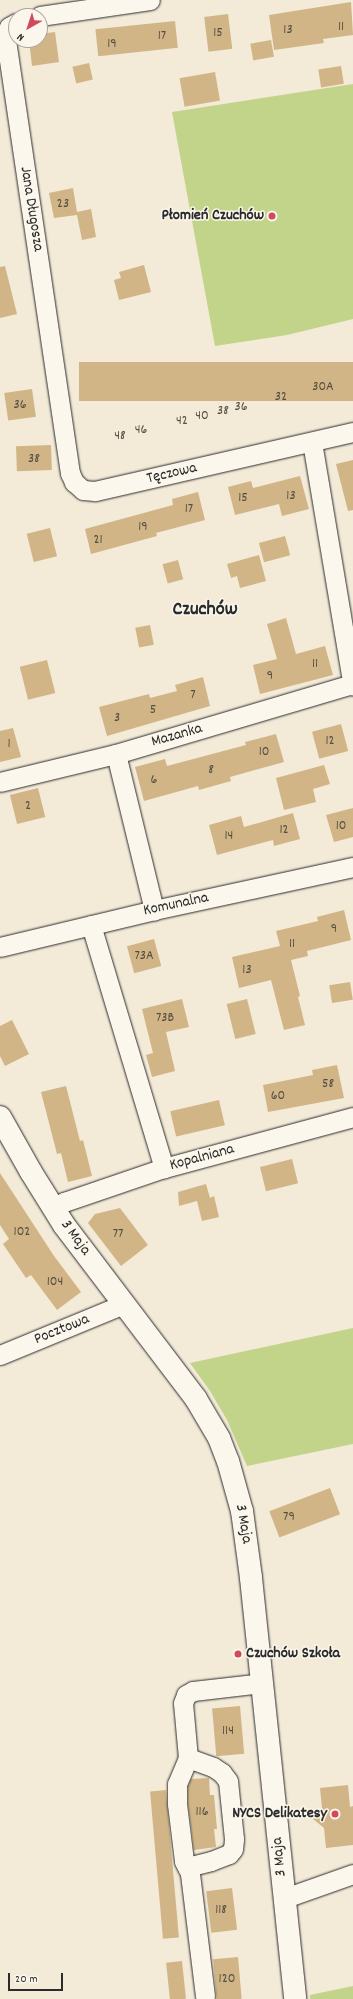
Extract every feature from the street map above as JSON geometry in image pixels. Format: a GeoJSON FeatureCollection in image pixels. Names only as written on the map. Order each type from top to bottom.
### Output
{"type":"FeatureCollection","features":[{"type":"Feature","properties":{"kind":"main road","name":"3 Maja"},"geometry":{"type":"LineString","coordinates":[[0,1117],[53,1208],[196,1399],[219,1438],[228,1461],[242,1511],[246,1536],[295,1999]]}},
{"type":"Feature","properties":{"kind":"street"},"geometry":{"type":"LineString","coordinates":[[48,15],[150,0]]}},
{"type":"Feature","properties":{"kind":"street","name":"Jana Długosza"},"geometry":{"type":"LineString","coordinates":[[8,31],[6,40],[59,400]]}},
{"type":"Feature","properties":{"kind":"street","name":"Tęczowa"},"geometry":{"type":"LineString","coordinates":[[59,400],[70,473],[74,482],[84,490],[90,491],[353,432]]}},
{"type":"Feature","properties":{"kind":"street"},"geometry":{"type":"LineString","coordinates":[[312,442],[353,685]]}},
{"type":"Feature","properties":{"kind":"street","name":"Mazanka"},"geometry":{"type":"LineString","coordinates":[[0,782],[116,754],[353,685]]}},
{"type":"Feature","properties":{"kind":"street"},"geometry":{"type":"LineString","coordinates":[[116,754],[154,910]]}},
{"type":"Feature","properties":{"kind":"street","name":"Komunalna"},"geometry":{"type":"LineString","coordinates":[[0,947],[154,910],[353,867]]}},
{"type":"Feature","properties":{"kind":"street"},"geometry":{"type":"LineString","coordinates":[[91,925],[164,1168]]}},
{"type":"Feature","properties":{"kind":"street","name":"Kopalniana"},"geometry":{"type":"LineString","coordinates":[[53,1208],[64,1202],[164,1168],[353,1117]]}},
{"type":"Feature","properties":{"kind":"street","name":"Pocztowa"},"geometry":{"type":"LineString","coordinates":[[0,1355],[124,1304]]}},
{"type":"Feature","properties":{"kind":"street"},"geometry":{"type":"LineString","coordinates":[[205,1996],[190,1873],[184,1861],[177,1804],[177,1784],[188,1758],[183,1703],[186,1696],[193,1691],[262,1683]]}},
{"type":"Feature","properties":{"kind":"street"},"geometry":{"type":"LineString","coordinates":[[187,1867],[211,1861],[229,1854],[234,1840],[228,1781],[222,1773],[213,1767],[188,1758]]}},
{"type":"Feature","properties":{"kind":"street"},"geometry":{"type":"LineString","coordinates":[[284,1898],[353,1874]]}},
{"type":"Feature","properties":{"kind":"green space","name":"Płomień Czuchów"},"geometry":{"type":"Polygon","coordinates":[[[353,84],[353,319],[287,335],[215,346],[172,112],[353,84]]]}},
{"type":"Feature","properties":{"kind":"green space"},"geometry":{"type":"Polygon","coordinates":[[[353,1328],[353,1444],[247,1466],[227,1420],[210,1391],[190,1363],[353,1328]]]}},
{"type":"Feature","properties":{"kind":"green space"},"geometry":{"type":"Polygon","coordinates":[[[353,1986],[353,1999],[310,1999],[310,1995],[353,1986]]]}},
{"type":"Feature","properties":{"kind":"building"},"geometry":{"type":"Polygon","coordinates":[[[351,2],[353,35],[323,39],[324,43],[274,50],[269,15],[351,2]]]}},
{"type":"Feature","properties":{"kind":"building"},"geometry":{"type":"Polygon","coordinates":[[[228,14],[232,49],[208,52],[204,17],[228,14]]]}},
{"type":"Feature","properties":{"kind":"building"},"geometry":{"type":"Polygon","coordinates":[[[175,21],[178,48],[98,56],[95,29],[175,21]]]}},
{"type":"Feature","properties":{"kind":"building"},"geometry":{"type":"Polygon","coordinates":[[[55,32],[59,62],[32,66],[30,48],[48,48],[48,33],[55,32]]]}},
{"type":"Feature","properties":{"kind":"building"},"geometry":{"type":"Polygon","coordinates":[[[271,40],[274,57],[253,60],[250,44],[271,40]]]}},
{"type":"Feature","properties":{"kind":"building"},"geometry":{"type":"Polygon","coordinates":[[[89,63],[93,80],[76,83],[72,67],[89,63]]]}},
{"type":"Feature","properties":{"kind":"building"},"geometry":{"type":"Polygon","coordinates":[[[341,66],[344,84],[321,87],[318,70],[341,66]]]}},
{"type":"Feature","properties":{"kind":"building"},"geometry":{"type":"Polygon","coordinates":[[[215,72],[220,101],[185,107],[180,78],[215,72]]]}},
{"type":"Feature","properties":{"kind":"building"},"geometry":{"type":"Polygon","coordinates":[[[73,188],[77,212],[91,209],[96,237],[82,240],[77,215],[54,218],[49,193],[73,188]]]}},
{"type":"Feature","properties":{"kind":"building"},"geometry":{"type":"Polygon","coordinates":[[[144,265],[151,292],[119,300],[114,280],[121,278],[119,272],[144,265]]]}},
{"type":"Feature","properties":{"kind":"building"},"geometry":{"type":"Polygon","coordinates":[[[5,266],[17,314],[0,318],[0,267],[5,266]]]}},
{"type":"Feature","properties":{"kind":"building"},"geometry":{"type":"Polygon","coordinates":[[[79,362],[353,362],[353,401],[79,401],[79,362]]]}},
{"type":"Feature","properties":{"kind":"building"},"geometry":{"type":"Polygon","coordinates":[[[32,389],[36,417],[8,421],[4,393],[32,389]]]}},
{"type":"Feature","properties":{"kind":"building"},"geometry":{"type":"Polygon","coordinates":[[[51,445],[52,470],[17,471],[16,446],[51,445]]]}},
{"type":"Feature","properties":{"kind":"building"},"geometry":{"type":"Polygon","coordinates":[[[353,460],[353,510],[348,511],[336,464],[353,460]]]}},
{"type":"Feature","properties":{"kind":"building"},"geometry":{"type":"Polygon","coordinates":[[[300,476],[309,509],[282,516],[279,504],[235,515],[228,487],[251,481],[253,488],[300,476]]]}},
{"type":"Feature","properties":{"kind":"building"},"geometry":{"type":"Polygon","coordinates":[[[198,492],[205,520],[156,533],[157,536],[91,554],[85,529],[173,505],[172,499],[198,492]]]}},
{"type":"Feature","properties":{"kind":"building"},"geometry":{"type":"Polygon","coordinates":[[[50,528],[57,556],[34,562],[27,534],[50,528]]]}},
{"type":"Feature","properties":{"kind":"building"},"geometry":{"type":"Polygon","coordinates":[[[285,536],[290,555],[264,562],[259,543],[285,536]]]}},
{"type":"Feature","properties":{"kind":"building"},"geometry":{"type":"Polygon","coordinates":[[[259,555],[266,581],[240,588],[237,576],[231,578],[227,564],[259,555]]]}},
{"type":"Feature","properties":{"kind":"building"},"geometry":{"type":"Polygon","coordinates":[[[178,560],[183,579],[168,583],[163,564],[178,560]]]}},
{"type":"Feature","properties":{"kind":"building"},"geometry":{"type":"Polygon","coordinates":[[[286,618],[296,654],[325,646],[333,675],[260,694],[253,665],[277,659],[267,624],[286,618]]]}},
{"type":"Feature","properties":{"kind":"building"},"geometry":{"type":"Polygon","coordinates":[[[150,625],[154,645],[139,647],[135,628],[150,625]]]}},
{"type":"Feature","properties":{"kind":"building"},"geometry":{"type":"Polygon","coordinates":[[[47,660],[55,693],[28,700],[20,667],[47,660]]]}},
{"type":"Feature","properties":{"kind":"building"},"geometry":{"type":"Polygon","coordinates":[[[203,677],[210,706],[107,736],[99,707],[149,694],[150,698],[177,691],[175,685],[203,677]]]}},
{"type":"Feature","properties":{"kind":"building"},"geometry":{"type":"Polygon","coordinates":[[[341,724],[348,751],[319,759],[312,732],[341,724]]]}},
{"type":"Feature","properties":{"kind":"building"},"geometry":{"type":"Polygon","coordinates":[[[13,728],[21,757],[0,762],[0,731],[13,728]]]}},
{"type":"Feature","properties":{"kind":"building"},"geometry":{"type":"Polygon","coordinates":[[[276,734],[284,762],[230,777],[231,781],[199,790],[198,786],[144,801],[135,767],[165,759],[167,766],[246,745],[245,742],[276,734]]]}},
{"type":"Feature","properties":{"kind":"building"},"geometry":{"type":"Polygon","coordinates":[[[324,765],[330,784],[313,789],[316,802],[284,810],[276,778],[324,765]]]}},
{"type":"Feature","properties":{"kind":"building"},"geometry":{"type":"Polygon","coordinates":[[[38,788],[45,817],[17,824],[10,795],[38,788]]]}},
{"type":"Feature","properties":{"kind":"building"},"geometry":{"type":"Polygon","coordinates":[[[353,808],[353,837],[334,842],[326,815],[353,808]]]}},
{"type":"Feature","properties":{"kind":"building"},"geometry":{"type":"Polygon","coordinates":[[[293,813],[300,839],[274,846],[273,840],[217,855],[209,825],[241,816],[244,827],[293,813]]]}},
{"type":"Feature","properties":{"kind":"building"},"geometry":{"type":"Polygon","coordinates":[[[344,910],[351,940],[307,951],[308,956],[291,960],[300,996],[298,997],[305,1025],[284,1030],[271,980],[239,988],[232,957],[280,946],[276,931],[318,921],[317,917],[344,910]]]}},
{"type":"Feature","properties":{"kind":"building"},"geometry":{"type":"Polygon","coordinates":[[[154,939],[161,966],[134,973],[127,946],[154,939]]]}},
{"type":"Feature","properties":{"kind":"building"},"geometry":{"type":"Polygon","coordinates":[[[350,982],[353,1000],[332,1003],[329,985],[350,982]]]}},
{"type":"Feature","properties":{"kind":"building"},"geometry":{"type":"Polygon","coordinates":[[[182,999],[189,1027],[166,1032],[175,1071],[152,1077],[146,1055],[153,1053],[142,1009],[182,999]]]}},
{"type":"Feature","properties":{"kind":"building"},"geometry":{"type":"Polygon","coordinates":[[[247,999],[256,1034],[235,1039],[227,1004],[247,999]]]}},
{"type":"Feature","properties":{"kind":"building"},"geometry":{"type":"Polygon","coordinates":[[[12,1020],[29,1054],[5,1066],[0,1056],[0,1026],[12,1020]]]}},
{"type":"Feature","properties":{"kind":"building"},"geometry":{"type":"Polygon","coordinates":[[[337,1065],[344,1098],[268,1112],[263,1085],[313,1075],[312,1070],[337,1065]]]}},
{"type":"Feature","properties":{"kind":"building"},"geometry":{"type":"Polygon","coordinates":[[[66,1086],[80,1141],[83,1140],[92,1176],[68,1182],[61,1153],[57,1154],[41,1092],[66,1086]]]}},
{"type":"Feature","properties":{"kind":"building"},"geometry":{"type":"Polygon","coordinates":[[[219,1100],[225,1125],[176,1137],[170,1111],[219,1100]]]}},
{"type":"Feature","properties":{"kind":"building"},"geometry":{"type":"Polygon","coordinates":[[[292,1159],[298,1183],[266,1191],[260,1167],[292,1159]]]}},
{"type":"Feature","properties":{"kind":"building"},"geometry":{"type":"Polygon","coordinates":[[[0,1173],[54,1256],[81,1292],[57,1310],[31,1275],[26,1278],[3,1244],[9,1239],[0,1225],[0,1173]]]}},
{"type":"Feature","properties":{"kind":"building"},"geometry":{"type":"Polygon","coordinates":[[[206,1184],[210,1198],[214,1196],[219,1217],[202,1221],[197,1201],[179,1206],[178,1192],[206,1184]]]}},
{"type":"Feature","properties":{"kind":"building"},"geometry":{"type":"Polygon","coordinates":[[[120,1208],[148,1245],[121,1266],[88,1223],[95,1214],[120,1208]]]}},
{"type":"Feature","properties":{"kind":"building"},"geometry":{"type":"Polygon","coordinates":[[[330,1488],[340,1514],[279,1537],[269,1511],[330,1488]]]}},
{"type":"Feature","properties":{"kind":"building"},"geometry":{"type":"Polygon","coordinates":[[[240,1706],[244,1754],[216,1756],[212,1708],[240,1706]]]}},
{"type":"Feature","properties":{"kind":"building"},"geometry":{"type":"Polygon","coordinates":[[[209,1778],[210,1795],[214,1795],[217,1829],[214,1829],[216,1847],[194,1850],[188,1803],[188,1786],[191,1779],[209,1778]]]}},
{"type":"Feature","properties":{"kind":"building","name":"NYCS Delikatesy"},"geometry":{"type":"Polygon","coordinates":[[[348,1785],[350,1807],[353,1806],[353,1845],[326,1848],[324,1828],[313,1819],[322,1808],[320,1788],[348,1785]]]}},
{"type":"Feature","properties":{"kind":"building"},"geometry":{"type":"Polygon","coordinates":[[[166,1790],[179,1937],[163,1939],[150,1791],[166,1790]]]}},
{"type":"Feature","properties":{"kind":"building"},"geometry":{"type":"Polygon","coordinates":[[[232,1888],[237,1930],[211,1933],[206,1891],[232,1888]]]}},
{"type":"Feature","properties":{"kind":"building"},"geometry":{"type":"Polygon","coordinates":[[[238,1957],[242,1999],[217,1999],[213,1959],[238,1957]]]}},
{"type":"Feature","properties":{"kind":"building"},"geometry":{"type":"Polygon","coordinates":[[[182,1961],[186,1999],[170,1999],[166,1963],[182,1961]]]}},
{"type":"Feature","properties":{"kind":"place","name":"Płomień Czuchów"},"geometry":{"type":"Point","coordinates":[272,216]}},
{"type":"Feature","properties":{"kind":"place","name":"Czuchów Szkoła"},"geometry":{"type":"Point","coordinates":[238,1654]}},
{"type":"Feature","properties":{"kind":"place","name":"NYCS Delikatesy"},"geometry":{"type":"Point","coordinates":[335,1814]}},
{"type":"Feature","properties":{"kind":"district","name":"Czuchów"},"geometry":{"type":"Point","coordinates":[205,610]}}]}
